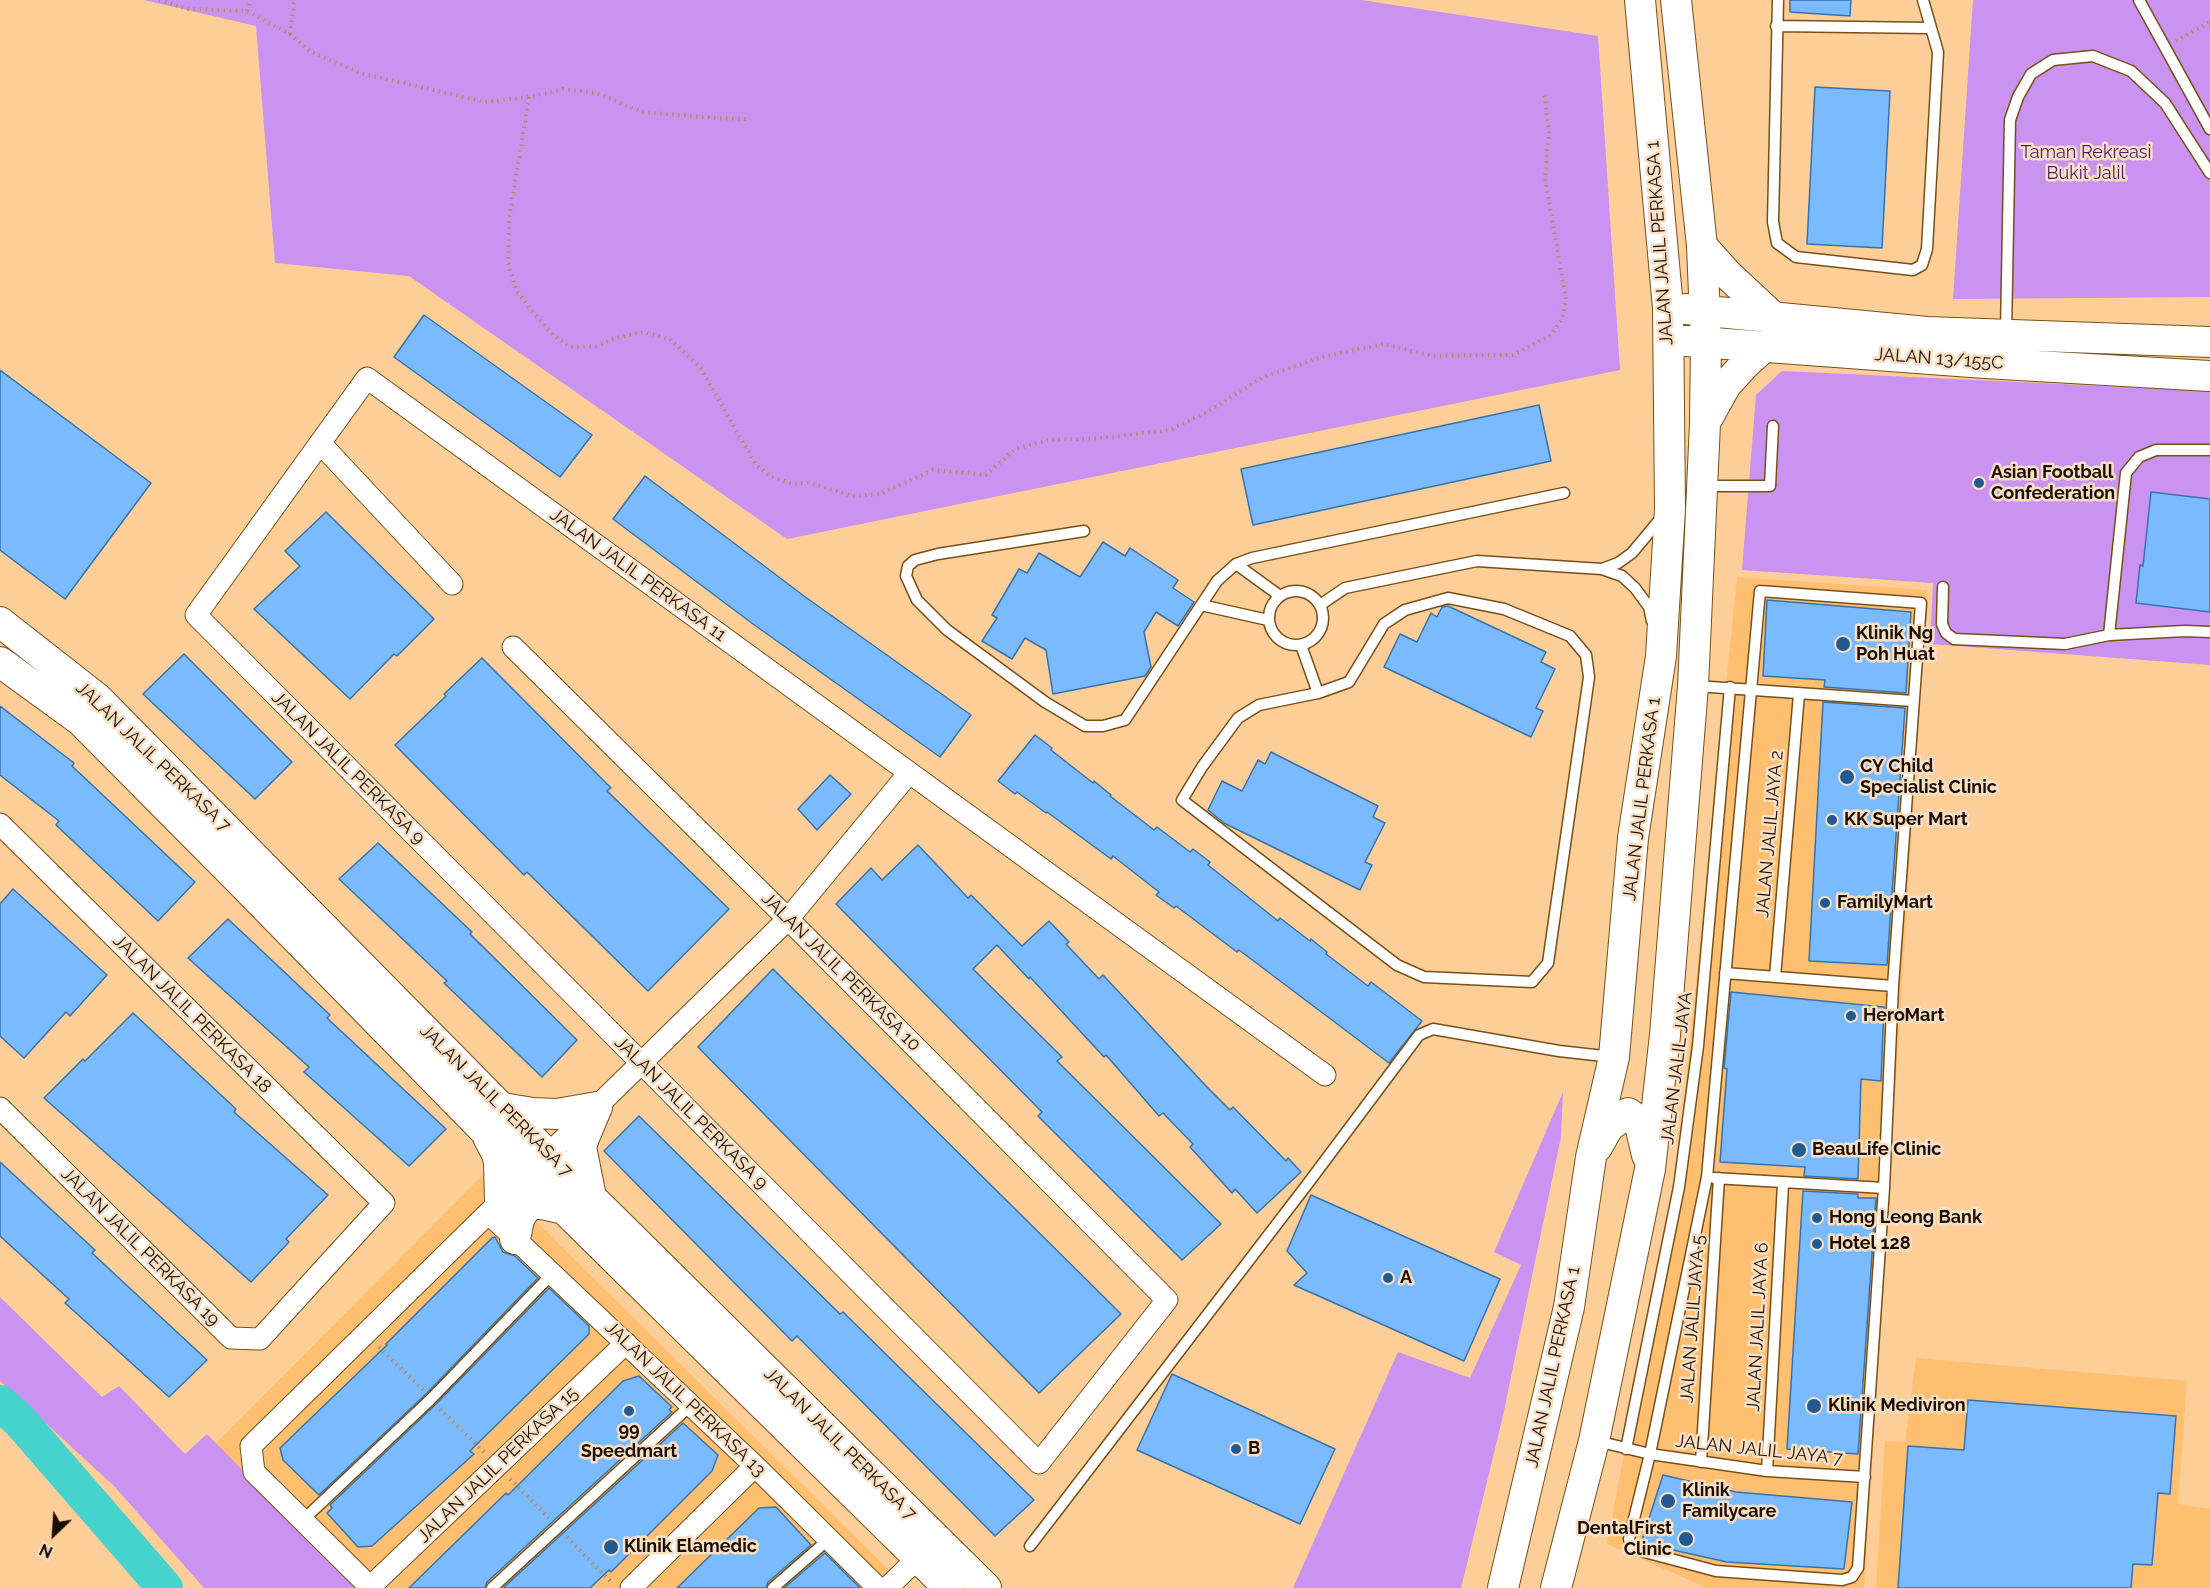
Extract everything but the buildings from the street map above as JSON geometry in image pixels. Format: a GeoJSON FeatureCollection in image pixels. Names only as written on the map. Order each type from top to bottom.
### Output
{"type":"FeatureCollection","features":[{"type":"Feature","properties":{"kind":"main road","name":"JALAN JALIL PERKASA 1"},"geometry":{"type":"LineString","coordinates":[[1503,1588],[1569,1307],[1591,1157],[1614,1057],[1634,838],[1661,656],[1671,508],[1668,308],[1640,0]]}},
{"type":"Feature","properties":{"kind":"main road","name":"JALAN JALIL PERKASA 1"},"geometry":{"type":"LineString","coordinates":[[1556,1588],[1594,1441],[1650,1169],[1665,1035],[1693,686],[1705,423],[1706,341],[1702,246],[1676,0]]}},
{"type":"Feature","properties":{"kind":"main road"},"geometry":{"type":"LineString","coordinates":[[1702,246],[1727,274],[1773,317]]}},
{"type":"Feature","properties":{"kind":"main road","name":"JALAN 13/155C"},"geometry":{"type":"LineString","coordinates":[[1668,308],[1927,332],[2210,342]]}},
{"type":"Feature","properties":{"kind":"main road"},"geometry":{"type":"LineString","coordinates":[[1985,363],[1997,351],[2006,335]]}},
{"type":"Feature","properties":{"kind":"main road"},"geometry":{"type":"LineString","coordinates":[[2006,335],[2015,351],[2030,366]]}},
{"type":"Feature","properties":{"kind":"main road","name":"JALAN 13/155C"},"geometry":{"type":"LineString","coordinates":[[1668,340],[2030,366],[2210,376]]}},
{"type":"Feature","properties":{"kind":"main road"},"geometry":{"type":"LineString","coordinates":[[1705,423],[1726,385],[1765,346]]}},
{"type":"Feature","properties":{"kind":"main road","name":"JALAN JALIL PERKASA 7"},"geometry":{"type":"LineString","coordinates":[[0,622],[97,698],[493,1120]]}},
{"type":"Feature","properties":{"kind":"main road","name":"JALAN JALIL PERKASA 7"},"geometry":{"type":"LineString","coordinates":[[0,662],[80,720],[230,871],[986,1588]]}},
{"type":"Feature","properties":{"kind":"main road"},"geometry":{"type":"LineString","coordinates":[[494,1209],[499,1162],[493,1120],[533,1113],[557,1114],[597,1107]]}},
{"type":"Feature","properties":{"kind":"main road"},"geometry":{"type":"LineString","coordinates":[[515,1239],[519,1219],[526,1208],[533,1204],[578,1203],[584,1137],[597,1107]]}},
{"type":"Feature","properties":{"kind":"main road"},"geometry":{"type":"LineString","coordinates":[[1591,1157],[1609,1126],[1628,1113],[1640,1121],[1650,1169]]}},
{"type":"Feature","properties":{"kind":"main road","name":"JALAN JALIL PERKASA 7"},"geometry":{"type":"LineString","coordinates":[[578,1203],[949,1588]]}},
{"type":"Feature","properties":{"kind":"street","name":"JALAN JALIL PERKASA 11"},"geometry":{"type":"LineString","coordinates":[[320,443],[367,378],[1325,1075]]}},
{"type":"Feature","properties":{"kind":"street"},"geometry":{"type":"LineString","coordinates":[[320,443],[452,584]]}},
{"type":"Feature","properties":{"kind":"street","name":"JALAN JALIL PERKASA 9"},"geometry":{"type":"LineString","coordinates":[[320,443],[196,615],[1039,1463],[1167,1300]]}},
{"type":"Feature","properties":{"kind":"street","name":"JALAN JALIL PERKASA 10"},"geometry":{"type":"LineString","coordinates":[[513,647],[788,919],[1167,1300]]}},
{"type":"Feature","properties":{"kind":"street"},"geometry":{"type":"LineString","coordinates":[[371,1588],[254,1472],[251,1446],[788,919],[909,773]]}},
{"type":"Feature","properties":{"kind":"street","name":"JALAN JALIL PERKASA 18"},"geometry":{"type":"LineString","coordinates":[[0,824],[384,1203]]}},
{"type":"Feature","properties":{"kind":"street","name":"JALAN JALIL PERKASA 19"},"geometry":{"type":"LineString","coordinates":[[0,1108],[231,1338],[260,1339],[384,1203]]}},
{"type":"Feature","properties":{"kind":"street","name":"JALAN JALIL PERKASA 13"},"geometry":{"type":"LineString","coordinates":[[494,1209],[515,1239],[755,1466],[878,1588]]}},
{"type":"Feature","properties":{"kind":"street","name":"JALAN JALIL PERKASA 15"},"geometry":{"type":"LineString","coordinates":[[371,1588],[626,1343]]}},
{"type":"Feature","properties":{"kind":"street"},"geometry":{"type":"LineString","coordinates":[[632,1588],[755,1466]]}},
{"type":"Feature","properties":{"kind":"street"},"geometry":{"type":"LineString","coordinates":[[887,1588],[919,1557]]}},
{"type":"Feature","properties":{"kind":"lane"},"geometry":{"type":"LineString","coordinates":[[1778,0],[1773,222],[1777,243],[1796,257],[1913,270],[1922,265],[1927,249],[1938,52],[1923,0]]}},
{"type":"Feature","properties":{"kind":"lane"},"geometry":{"type":"LineString","coordinates":[[2139,0],[2210,129]]}},
{"type":"Feature","properties":{"kind":"lane"},"geometry":{"type":"LineString","coordinates":[[1776,26],[1930,28]]}},
{"type":"Feature","properties":{"kind":"lane"},"geometry":{"type":"LineString","coordinates":[[2006,335],[2010,120],[2018,97],[2031,74],[2053,60],[2093,56],[2131,71],[2165,103],[2210,173]]}},
{"type":"Feature","properties":{"kind":"lane"},"geometry":{"type":"LineString","coordinates":[[1702,486],[1770,486],[1773,426]]}},
{"type":"Feature","properties":{"kind":"lane"},"geometry":{"type":"LineString","coordinates":[[2109,635],[2126,473],[2139,457],[2156,450],[2210,450]]}},
{"type":"Feature","properties":{"kind":"lane"},"geometry":{"type":"LineString","coordinates":[[1083,531],[938,554],[915,560],[908,566],[906,576],[917,600],[947,630],[1045,702],[1085,726],[1103,726],[1125,720],[1216,581],[1236,564],[1252,558],[1564,493]]}},
{"type":"Feature","properties":{"kind":"lane"},"geometry":{"type":"LineString","coordinates":[[1602,568],[1618,563],[1632,553],[1671,508]]}},
{"type":"Feature","properties":{"kind":"lane"},"geometry":{"type":"LineString","coordinates":[[1320,606],[1345,588],[1477,561],[1602,568],[1622,576],[1649,607],[1661,656]]}},
{"type":"Feature","properties":{"kind":"lane"},"geometry":{"type":"LineString","coordinates":[[1236,564],[1280,596]]}},
{"type":"Feature","properties":{"kind":"lane"},"geometry":{"type":"LineString","coordinates":[[1943,586],[1942,624],[1946,633],[1954,639],[2065,644],[2109,635],[2210,632]]}},
{"type":"Feature","properties":{"kind":"lane"},"geometry":{"type":"LineString","coordinates":[[1297,591],[1314,598],[1320,606],[1323,613],[1321,630],[1309,643],[1301,645],[1282,643],[1270,629],[1268,620],[1273,603],[1280,596],[1297,591]]}},
{"type":"Feature","properties":{"kind":"lane"},"geometry":{"type":"LineString","coordinates":[[1760,591],[1921,603],[1913,700],[1893,986],[1884,1188],[1858,1568],[1852,1577],[1842,1581],[1830,1581],[1716,1571],[1637,1550],[1631,1545],[1629,1539],[1713,1178],[1725,973],[1760,591]]}},
{"type":"Feature","properties":{"kind":"lane"},"geometry":{"type":"LineString","coordinates":[[1448,598],[1504,609],[1570,636],[1586,655],[1588,677],[1548,963],[1532,982],[1424,977],[1397,965],[1182,800],[1202,767],[1238,718],[1259,705],[1318,693],[1349,682],[1384,624],[1405,610],[1448,598]]}},
{"type":"Feature","properties":{"kind":"lane"},"geometry":{"type":"LineString","coordinates":[[1201,605],[1268,620]]}},
{"type":"Feature","properties":{"kind":"lane"},"geometry":{"type":"LineString","coordinates":[[1301,645],[1318,693]]}},
{"type":"Feature","properties":{"kind":"lane"},"geometry":{"type":"LineString","coordinates":[[1693,686],[1913,700]]}},
{"type":"Feature","properties":{"kind":"lane","name":"JALAN JALIL JAYA"},"geometry":{"type":"LineString","coordinates":[[1626,1449],[1679,1187],[1698,1046],[1730,687]]}},
{"type":"Feature","properties":{"kind":"lane","name":"JALAN JALIL JAYA 2"},"geometry":{"type":"LineString","coordinates":[[1775,977],[1799,694]]}},
{"type":"Feature","properties":{"kind":"lane"},"geometry":{"type":"LineString","coordinates":[[1725,973],[1893,986]]}},
{"type":"Feature","properties":{"kind":"lane"},"geometry":{"type":"LineString","coordinates":[[1030,1546],[1419,1035],[1433,1029],[1559,1051],[1614,1057]]}},
{"type":"Feature","properties":{"kind":"lane"},"geometry":{"type":"LineString","coordinates":[[1713,1178],[1783,1184],[1884,1188]]}},
{"type":"Feature","properties":{"kind":"lane","name":"JALAN JALIL JAYA 5"},"geometry":{"type":"LineString","coordinates":[[1701,1462],[1713,1178]]}},
{"type":"Feature","properties":{"kind":"lane","name":"JALAN JALIL JAYA 6"},"geometry":{"type":"LineString","coordinates":[[1767,1471],[1783,1184]]}},
{"type":"Feature","properties":{"kind":"lane"},"geometry":{"type":"LineString","coordinates":[[302,1521],[431,1399],[552,1274]]}},
{"type":"Feature","properties":{"kind":"lane"},"geometry":{"type":"LineString","coordinates":[[492,1588],[691,1405]]}},
{"type":"Feature","properties":{"kind":"lane","name":"JALAN JALIL JAYA 7"},"geometry":{"type":"LineString","coordinates":[[1594,1441],[1650,1454],[1767,1471],[1865,1477]]}},
{"type":"Feature","properties":{"kind":"lane"},"geometry":{"type":"LineString","coordinates":[[773,1588],[829,1539]]}},
{"type":"Feature","properties":{"kind":"path"},"geometry":{"type":"LineString","coordinates":[[159,0],[188,9],[247,11],[290,34],[309,51],[360,72],[485,102],[529,97],[563,89],[596,93],[642,112],[748,119]]}},
{"type":"Feature","properties":{"kind":"path"},"geometry":{"type":"LineString","coordinates":[[247,11],[251,0]]}},
{"type":"Feature","properties":{"kind":"path"},"geometry":{"type":"LineString","coordinates":[[290,34],[296,0]]}},
{"type":"Feature","properties":{"kind":"path"},"geometry":{"type":"LineString","coordinates":[[2165,47],[2210,22]]}},
{"type":"Feature","properties":{"kind":"path"},"geometry":{"type":"LineString","coordinates":[[529,97],[509,219],[508,263],[516,290],[554,336],[571,347],[596,346],[616,338],[644,332],[670,339],[700,367],[756,465],[772,477],[793,484],[810,483],[852,495],[880,494],[933,470],[986,475],[1015,449],[1049,440],[1102,438],[1169,430],[1207,412],[1263,377],[1322,357],[1383,344],[1433,356],[1513,355],[1551,335],[1562,319],[1566,300],[1545,178],[1549,132],[1544,92]]}},
{"type":"Feature","properties":{"kind":"shaded area"},"geometry":{"type":"Polygon","coordinates":[[[1737,577],[1927,590],[1864,1588],[1707,1588],[1607,1544],[1676,1181],[1737,577]]]}},
{"type":"Feature","properties":{"kind":"shaded area"},"geometry":{"type":"Polygon","coordinates":[[[486,1172],[905,1586],[903,1588],[339,1588],[204,1455],[486,1172]]]}},
{"type":"Feature","properties":{"kind":"shaded area"},"geometry":{"type":"Polygon","coordinates":[[[1916,1358],[2187,1381],[2178,1504],[2210,1509],[2210,1588],[1876,1588],[1885,1441],[1905,1442],[1916,1358]]]}},
{"type":"Feature","properties":{"kind":"green space"},"geometry":{"type":"Polygon","coordinates":[[[144,0],[1361,0],[1598,36],[1620,370],[787,539],[409,276],[275,263],[256,26],[144,0]]]}},
{"type":"Feature","properties":{"kind":"green space","name":"Taman Rekreasi Bukit Jalil"},"geometry":{"type":"Polygon","coordinates":[[[1973,0],[2210,0],[2210,297],[1953,299],[1973,0]]]}},
{"type":"Feature","properties":{"kind":"green space","name":"Asian Football Confederation"},"geometry":{"type":"Polygon","coordinates":[[[1782,371],[2210,391],[2210,665],[1930,644],[1933,583],[1742,570],[1756,395],[1782,371]]]}},
{"type":"Feature","properties":{"kind":"green space"},"geometry":{"type":"Polygon","coordinates":[[[1563,1092],[1561,1137],[1502,1420],[1461,1588],[1293,1588],[1398,1352],[1470,1378],[1521,1265],[1494,1252],[1563,1092]]]}},
{"type":"Feature","properties":{"kind":"green space"},"geometry":{"type":"Polygon","coordinates":[[[0,1297],[102,1397],[119,1386],[185,1454],[207,1434],[358,1588],[204,1588],[115,1487],[0,1381],[0,1297]]]}},
{"type":"Feature","properties":{"kind":"waterway"},"geometry":{"type":"LineString","coordinates":[[0,1403],[20,1421],[165,1588]]}},
{"type":"Feature","properties":{"kind":"place","name":"Asian Football Confederation"},"geometry":{"type":"Point","coordinates":[1979,483]}},
{"type":"Feature","properties":{"kind":"place","name":"Klinik Ng Poh Huat"},"geometry":{"type":"Point","coordinates":[1843,644]}},
{"type":"Feature","properties":{"kind":"place","name":"CY Child Specialist Clinic"},"geometry":{"type":"Point","coordinates":[1847,777]}},
{"type":"Feature","properties":{"kind":"place","name":"KK Super Mart"},"geometry":{"type":"Point","coordinates":[1832,820]}},
{"type":"Feature","properties":{"kind":"place","name":"FamilyMart"},"geometry":{"type":"Point","coordinates":[1825,903]}},
{"type":"Feature","properties":{"kind":"place","name":"HeroMart"},"geometry":{"type":"Point","coordinates":[1851,1016]}},
{"type":"Feature","properties":{"kind":"place","name":"BeauLife Clinic"},"geometry":{"type":"Point","coordinates":[1799,1150]}},
{"type":"Feature","properties":{"kind":"place","name":"Hong Leong Bank"},"geometry":{"type":"Point","coordinates":[1817,1218]}},
{"type":"Feature","properties":{"kind":"place","name":"Hotel 128"},"geometry":{"type":"Point","coordinates":[1817,1244]}},
{"type":"Feature","properties":{"kind":"place","name":"A"},"geometry":{"type":"Point","coordinates":[1388,1278]}},
{"type":"Feature","properties":{"kind":"place","name":"Klinik Mediviron"},"geometry":{"type":"Point","coordinates":[1814,1406]}},
{"type":"Feature","properties":{"kind":"place","name":"99 Speedmart"},"geometry":{"type":"Point","coordinates":[629,1411]}},
{"type":"Feature","properties":{"kind":"place","name":"B"},"geometry":{"type":"Point","coordinates":[1236,1449]}},
{"type":"Feature","properties":{"kind":"place","name":"Klinik Familycare"},"geometry":{"type":"Point","coordinates":[1668,1501]}},
{"type":"Feature","properties":{"kind":"place","name":"DentalFirst Clinic"},"geometry":{"type":"Point","coordinates":[1686,1539]}},
{"type":"Feature","properties":{"kind":"place","name":"Klinik Elamedic"},"geometry":{"type":"Point","coordinates":[611,1547]}}]}
